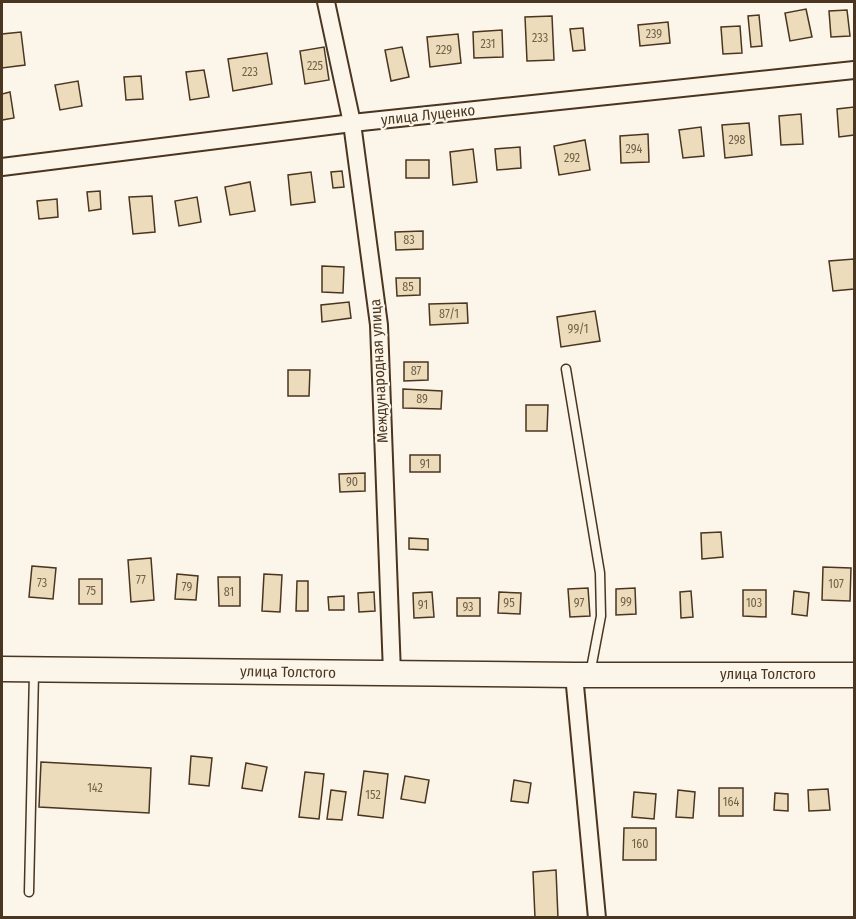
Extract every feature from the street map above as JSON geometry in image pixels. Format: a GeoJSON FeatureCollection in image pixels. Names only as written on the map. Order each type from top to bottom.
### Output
{"type":"FeatureCollection","features":[{"type":"Feature","properties":{"kind":"main road","name":"улица Толстого"},"geometry":{"type":"LineString","coordinates":[[2,669],[582,675],[855,675]]}},
{"type":"Feature","properties":{"kind":"street","name":"Международная улица"},"geometry":{"type":"LineString","coordinates":[[326,2],[352,123],[379,325],[392,673]]}},
{"type":"Feature","properties":{"kind":"street","name":"улица Луценко"},"geometry":{"type":"LineString","coordinates":[[2,167],[352,123],[855,70]]}},
{"type":"Feature","properties":{"kind":"street"},"geometry":{"type":"LineString","coordinates":[[582,675],[597,918]]}},
{"type":"Feature","properties":{"kind":"lane"},"geometry":{"type":"LineString","coordinates":[[566,369],[600,573],[601,616],[582,675]]}},
{"type":"Feature","properties":{"kind":"lane"},"geometry":{"type":"LineString","coordinates":[[29,892],[34,669]]}},
{"type":"Feature","properties":{"kind":"building"},"geometry":{"type":"Polygon","coordinates":[[[806,9],[812,37],[790,41],[785,13],[806,9]]]}},
{"type":"Feature","properties":{"kind":"building"},"geometry":{"type":"Polygon","coordinates":[[[847,10],[850,36],[831,37],[829,11],[847,10]]]}},
{"type":"Feature","properties":{"kind":"building"},"geometry":{"type":"Polygon","coordinates":[[[759,15],[762,46],[751,47],[748,16],[759,15]]]}},
{"type":"Feature","properties":{"kind":"building"},"geometry":{"type":"Polygon","coordinates":[[[552,16],[554,60],[527,61],[525,17],[552,16]]]}},
{"type":"Feature","properties":{"kind":"building"},"geometry":{"type":"Polygon","coordinates":[[[668,22],[670,43],[640,46],[638,25],[668,22]]]}},
{"type":"Feature","properties":{"kind":"building"},"geometry":{"type":"Polygon","coordinates":[[[740,26],[742,53],[723,54],[721,27],[740,26]]]}},
{"type":"Feature","properties":{"kind":"building"},"geometry":{"type":"Polygon","coordinates":[[[583,28],[585,50],[573,51],[570,29],[583,28]]]}},
{"type":"Feature","properties":{"kind":"building"},"geometry":{"type":"Polygon","coordinates":[[[502,30],[503,57],[474,58],[473,32],[502,30]]]}},
{"type":"Feature","properties":{"kind":"building"},"geometry":{"type":"Polygon","coordinates":[[[21,32],[25,65],[2,68],[2,34],[21,32]]]}},
{"type":"Feature","properties":{"kind":"building"},"geometry":{"type":"Polygon","coordinates":[[[458,34],[461,63],[430,67],[427,37],[458,34]]]}},
{"type":"Feature","properties":{"kind":"building"},"geometry":{"type":"Polygon","coordinates":[[[324,47],[329,80],[305,84],[300,51],[324,47]]]}},
{"type":"Feature","properties":{"kind":"building"},"geometry":{"type":"Polygon","coordinates":[[[402,47],[409,77],[391,81],[385,50],[402,47]]]}},
{"type":"Feature","properties":{"kind":"building"},"geometry":{"type":"Polygon","coordinates":[[[267,53],[272,84],[233,91],[228,59],[267,53]]]}},
{"type":"Feature","properties":{"kind":"building"},"geometry":{"type":"Polygon","coordinates":[[[204,70],[209,97],[190,100],[186,72],[204,70]]]}},
{"type":"Feature","properties":{"kind":"building"},"geometry":{"type":"Polygon","coordinates":[[[141,76],[143,99],[126,100],[124,77],[141,76]]]}},
{"type":"Feature","properties":{"kind":"building"},"geometry":{"type":"Polygon","coordinates":[[[78,81],[82,106],[60,110],[55,85],[78,81]]]}},
{"type":"Feature","properties":{"kind":"building"},"geometry":{"type":"Polygon","coordinates":[[[10,92],[14,118],[2,120],[2,94],[10,92]]]}},
{"type":"Feature","properties":{"kind":"building"},"geometry":{"type":"Polygon","coordinates":[[[854,107],[854,135],[839,137],[837,109],[854,107]]]}},
{"type":"Feature","properties":{"kind":"building"},"geometry":{"type":"Polygon","coordinates":[[[801,114],[803,144],[781,145],[779,116],[801,114]]]}},
{"type":"Feature","properties":{"kind":"building"},"geometry":{"type":"Polygon","coordinates":[[[749,123],[752,155],[725,158],[722,125],[749,123]]]}},
{"type":"Feature","properties":{"kind":"building"},"geometry":{"type":"Polygon","coordinates":[[[701,127],[704,156],[683,158],[679,130],[701,127]]]}},
{"type":"Feature","properties":{"kind":"building"},"geometry":{"type":"Polygon","coordinates":[[[648,134],[649,162],[621,163],[620,136],[648,134]]]}},
{"type":"Feature","properties":{"kind":"building"},"geometry":{"type":"Polygon","coordinates":[[[585,140],[590,170],[559,175],[554,146],[585,140]]]}},
{"type":"Feature","properties":{"kind":"building"},"geometry":{"type":"Polygon","coordinates":[[[520,147],[521,168],[497,170],[495,149],[520,147]]]}},
{"type":"Feature","properties":{"kind":"building"},"geometry":{"type":"Polygon","coordinates":[[[473,149],[477,182],[453,185],[450,152],[473,149]]]}},
{"type":"Feature","properties":{"kind":"building"},"geometry":{"type":"Polygon","coordinates":[[[406,160],[429,160],[429,178],[406,178],[406,160]]]}},
{"type":"Feature","properties":{"kind":"building"},"geometry":{"type":"Polygon","coordinates":[[[342,171],[344,187],[333,188],[331,172],[342,171]]]}},
{"type":"Feature","properties":{"kind":"building"},"geometry":{"type":"Polygon","coordinates":[[[311,172],[315,202],[291,205],[288,175],[311,172]]]}},
{"type":"Feature","properties":{"kind":"building"},"geometry":{"type":"Polygon","coordinates":[[[250,182],[255,211],[230,215],[225,187],[250,182]]]}},
{"type":"Feature","properties":{"kind":"building"},"geometry":{"type":"Polygon","coordinates":[[[100,191],[101,209],[89,211],[87,192],[100,191]]]}},
{"type":"Feature","properties":{"kind":"building"},"geometry":{"type":"Polygon","coordinates":[[[152,196],[155,232],[133,234],[129,197],[152,196]]]}},
{"type":"Feature","properties":{"kind":"building"},"geometry":{"type":"Polygon","coordinates":[[[197,197],[201,222],[179,226],[175,201],[197,197]]]}},
{"type":"Feature","properties":{"kind":"building"},"geometry":{"type":"Polygon","coordinates":[[[57,199],[58,217],[39,219],[37,201],[57,199]]]}},
{"type":"Feature","properties":{"kind":"building"},"geometry":{"type":"Polygon","coordinates":[[[423,231],[423,249],[396,250],[395,232],[423,231]]]}},
{"type":"Feature","properties":{"kind":"building"},"geometry":{"type":"Polygon","coordinates":[[[854,259],[854,289],[833,291],[829,261],[854,259]]]}},
{"type":"Feature","properties":{"kind":"building"},"geometry":{"type":"Polygon","coordinates":[[[322,266],[344,267],[343,293],[322,292],[322,266]]]}},
{"type":"Feature","properties":{"kind":"building"},"geometry":{"type":"Polygon","coordinates":[[[396,278],[420,278],[420,295],[397,296],[396,278]]]}},
{"type":"Feature","properties":{"kind":"building"},"geometry":{"type":"Polygon","coordinates":[[[349,302],[351,318],[322,322],[321,305],[349,302]]]}},
{"type":"Feature","properties":{"kind":"building"},"geometry":{"type":"Polygon","coordinates":[[[467,303],[468,323],[430,325],[429,304],[467,303]]]}},
{"type":"Feature","properties":{"kind":"building"},"geometry":{"type":"Polygon","coordinates":[[[595,311],[600,341],[561,347],[557,317],[595,311]]]}},
{"type":"Feature","properties":{"kind":"building"},"geometry":{"type":"Polygon","coordinates":[[[404,362],[428,362],[428,380],[404,381],[404,362]]]}},
{"type":"Feature","properties":{"kind":"building"},"geometry":{"type":"Polygon","coordinates":[[[288,370],[310,370],[309,396],[288,396],[288,370]]]}},
{"type":"Feature","properties":{"kind":"building"},"geometry":{"type":"Polygon","coordinates":[[[403,389],[442,391],[441,409],[403,408],[403,389]]]}},
{"type":"Feature","properties":{"kind":"building"},"geometry":{"type":"Polygon","coordinates":[[[526,405],[548,405],[547,431],[526,431],[526,405]]]}},
{"type":"Feature","properties":{"kind":"building"},"geometry":{"type":"Polygon","coordinates":[[[410,455],[440,455],[440,472],[410,472],[410,455]]]}},
{"type":"Feature","properties":{"kind":"building"},"geometry":{"type":"Polygon","coordinates":[[[365,473],[365,491],[340,492],[339,474],[365,473]]]}},
{"type":"Feature","properties":{"kind":"building"},"geometry":{"type":"Polygon","coordinates":[[[721,532],[723,557],[702,559],[701,533],[721,532]]]}},
{"type":"Feature","properties":{"kind":"building"},"geometry":{"type":"Polygon","coordinates":[[[409,538],[428,539],[428,550],[409,549],[409,538]]]}},
{"type":"Feature","properties":{"kind":"building"},"geometry":{"type":"Polygon","coordinates":[[[151,558],[154,600],[131,602],[128,560],[151,558]]]}},
{"type":"Feature","properties":{"kind":"building"},"geometry":{"type":"Polygon","coordinates":[[[32,566],[56,568],[53,599],[29,597],[32,566]]]}},
{"type":"Feature","properties":{"kind":"building"},"geometry":{"type":"Polygon","coordinates":[[[823,567],[851,568],[850,601],[822,600],[823,567]]]}},
{"type":"Feature","properties":{"kind":"building"},"geometry":{"type":"Polygon","coordinates":[[[177,574],[198,576],[196,600],[175,599],[177,574]]]}},
{"type":"Feature","properties":{"kind":"building"},"geometry":{"type":"Polygon","coordinates":[[[264,574],[282,575],[280,612],[262,611],[264,574]]]}},
{"type":"Feature","properties":{"kind":"building"},"geometry":{"type":"Polygon","coordinates":[[[218,577],[240,577],[240,606],[219,606],[218,577]]]}},
{"type":"Feature","properties":{"kind":"building"},"geometry":{"type":"Polygon","coordinates":[[[79,579],[102,579],[102,604],[79,604],[79,579]]]}},
{"type":"Feature","properties":{"kind":"building"},"geometry":{"type":"Polygon","coordinates":[[[297,581],[308,581],[308,611],[296,611],[297,581]]]}},
{"type":"Feature","properties":{"kind":"building"},"geometry":{"type":"Polygon","coordinates":[[[588,588],[590,616],[570,617],[568,589],[588,588]]]}},
{"type":"Feature","properties":{"kind":"building"},"geometry":{"type":"Polygon","coordinates":[[[635,588],[636,614],[616,615],[616,589],[635,588]]]}},
{"type":"Feature","properties":{"kind":"building"},"geometry":{"type":"Polygon","coordinates":[[[743,590],[766,590],[766,617],[743,616],[743,590]]]}},
{"type":"Feature","properties":{"kind":"building"},"geometry":{"type":"Polygon","coordinates":[[[691,591],[693,617],[681,618],[680,592],[691,591]]]}},
{"type":"Feature","properties":{"kind":"building"},"geometry":{"type":"Polygon","coordinates":[[[794,591],[809,593],[807,616],[792,614],[794,591]]]}},
{"type":"Feature","properties":{"kind":"building"},"geometry":{"type":"Polygon","coordinates":[[[374,592],[375,611],[359,612],[358,593],[374,592]]]}},
{"type":"Feature","properties":{"kind":"building"},"geometry":{"type":"Polygon","coordinates":[[[432,592],[434,617],[414,618],[413,593],[432,592]]]}},
{"type":"Feature","properties":{"kind":"building"},"geometry":{"type":"Polygon","coordinates":[[[499,592],[521,593],[520,614],[498,613],[499,592]]]}},
{"type":"Feature","properties":{"kind":"building"},"geometry":{"type":"Polygon","coordinates":[[[344,596],[344,610],[329,610],[328,597],[344,596]]]}},
{"type":"Feature","properties":{"kind":"building"},"geometry":{"type":"Polygon","coordinates":[[[457,598],[480,598],[480,616],[457,616],[457,598]]]}},
{"type":"Feature","properties":{"kind":"building"},"geometry":{"type":"Polygon","coordinates":[[[191,756],[212,758],[209,786],[189,784],[191,756]]]}},
{"type":"Feature","properties":{"kind":"building"},"geometry":{"type":"Polygon","coordinates":[[[41,762],[151,768],[149,813],[39,807],[41,762]]]}},
{"type":"Feature","properties":{"kind":"building"},"geometry":{"type":"Polygon","coordinates":[[[246,763],[267,767],[262,791],[242,788],[246,763]]]}},
{"type":"Feature","properties":{"kind":"building"},"geometry":{"type":"Polygon","coordinates":[[[364,771],[388,774],[383,818],[358,815],[364,771]]]}},
{"type":"Feature","properties":{"kind":"building"},"geometry":{"type":"Polygon","coordinates":[[[305,772],[324,774],[319,819],[299,817],[305,772]]]}},
{"type":"Feature","properties":{"kind":"building"},"geometry":{"type":"Polygon","coordinates":[[[405,776],[429,780],[425,803],[401,799],[405,776]]]}},
{"type":"Feature","properties":{"kind":"building"},"geometry":{"type":"Polygon","coordinates":[[[514,780],[531,783],[528,803],[511,801],[514,780]]]}},
{"type":"Feature","properties":{"kind":"building"},"geometry":{"type":"Polygon","coordinates":[[[719,788],[743,788],[743,816],[719,816],[719,788]]]}},
{"type":"Feature","properties":{"kind":"building"},"geometry":{"type":"Polygon","coordinates":[[[828,789],[830,810],[809,811],[808,790],[828,789]]]}},
{"type":"Feature","properties":{"kind":"building"},"geometry":{"type":"Polygon","coordinates":[[[331,790],[346,792],[342,820],[327,819],[331,790]]]}},
{"type":"Feature","properties":{"kind":"building"},"geometry":{"type":"Polygon","coordinates":[[[678,790],[695,792],[693,818],[676,817],[678,790]]]}},
{"type":"Feature","properties":{"kind":"building"},"geometry":{"type":"Polygon","coordinates":[[[634,792],[656,794],[654,819],[632,817],[634,792]]]}},
{"type":"Feature","properties":{"kind":"building"},"geometry":{"type":"Polygon","coordinates":[[[775,793],[788,794],[788,811],[774,810],[775,793]]]}},
{"type":"Feature","properties":{"kind":"building"},"geometry":{"type":"Polygon","coordinates":[[[624,828],[656,828],[656,860],[623,860],[624,828]]]}},
{"type":"Feature","properties":{"kind":"building"},"geometry":{"type":"Polygon","coordinates":[[[556,870],[558,918],[535,918],[533,872],[556,870]]]}}]}
